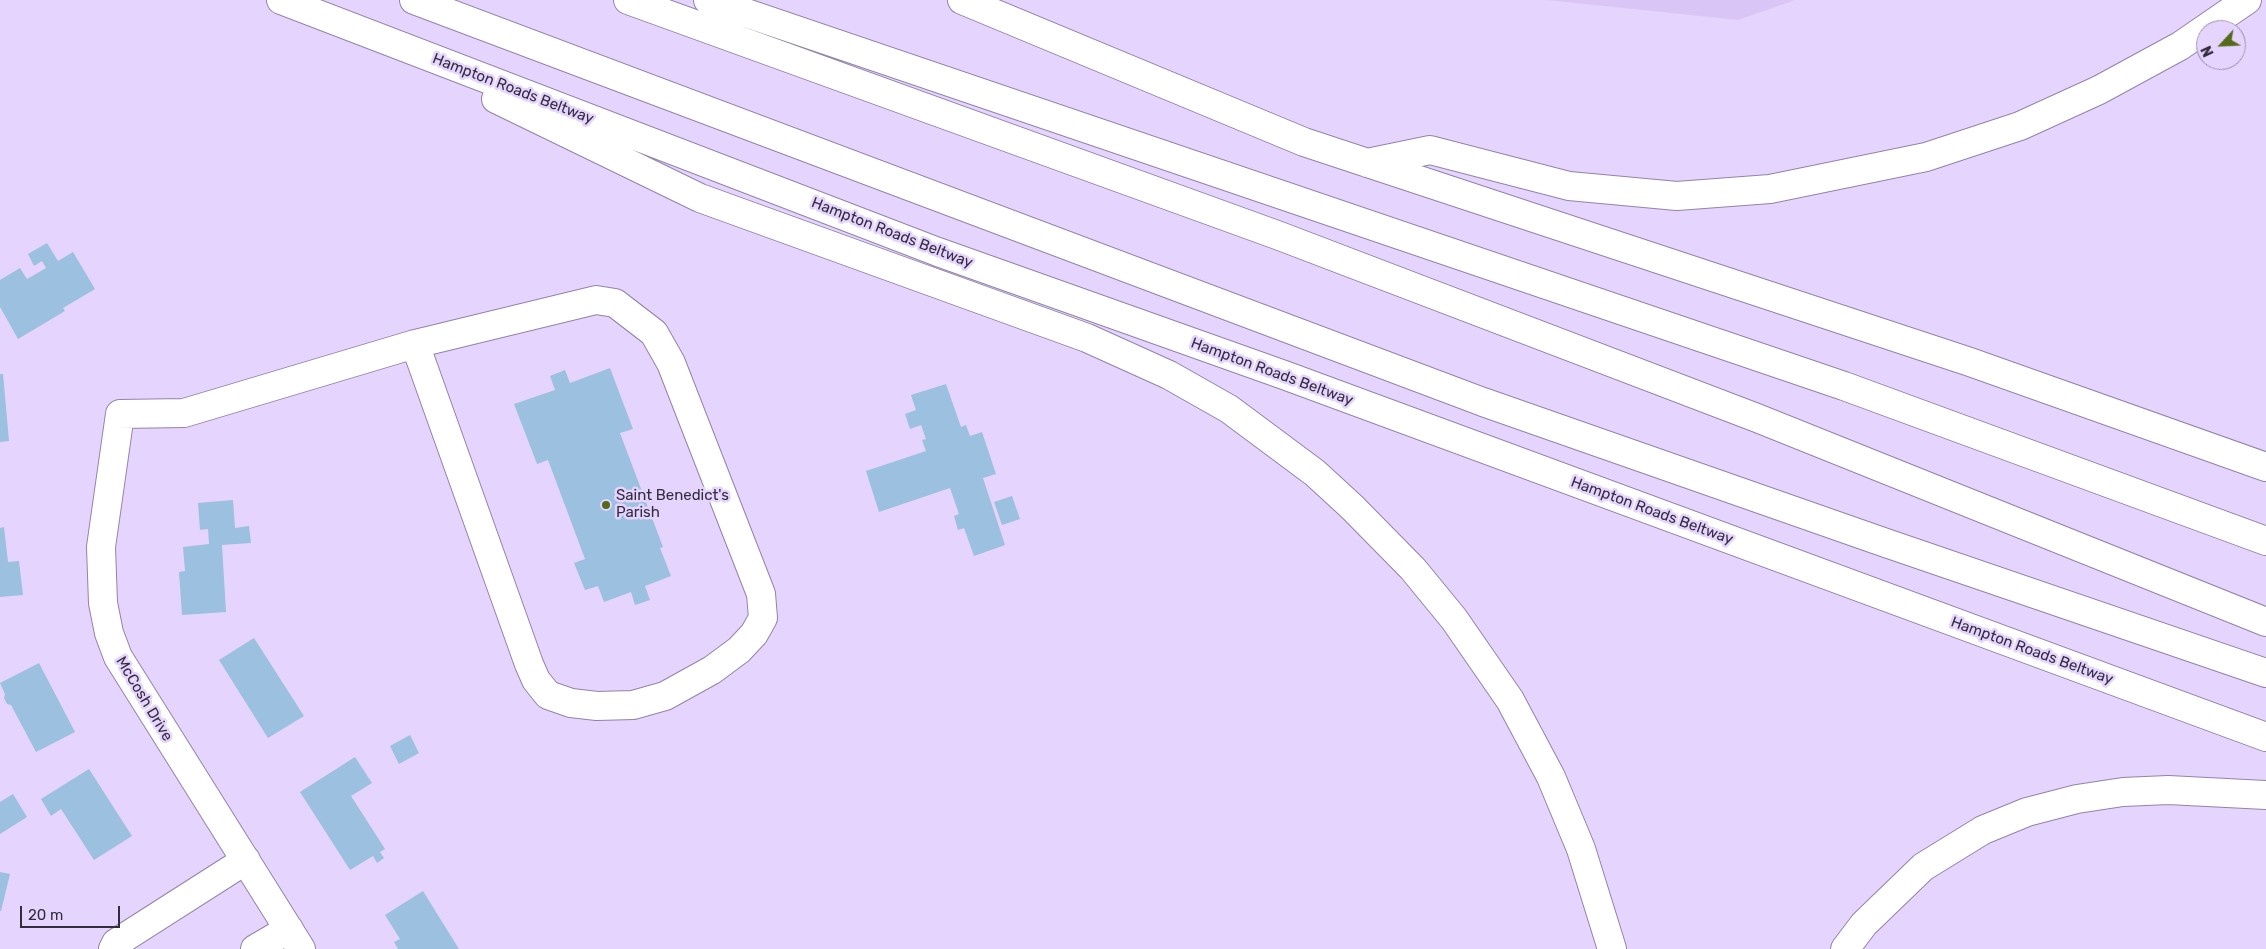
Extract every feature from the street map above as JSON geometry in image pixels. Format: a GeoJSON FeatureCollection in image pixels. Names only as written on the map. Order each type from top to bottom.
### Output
{"type":"FeatureCollection","features":[{"type":"Feature","properties":{"kind":"main road","name":"Hampton Roads Beltway"},"geometry":{"type":"LineString","coordinates":[[281,0],[938,252],[1284,375],[2266,737]]}},
{"type":"Feature","properties":{"kind":"main road"},"geometry":{"type":"LineString","coordinates":[[414,0],[1483,402],[2266,673]]}},
{"type":"Feature","properties":{"kind":"main road"},"geometry":{"type":"LineString","coordinates":[[628,0],[1341,260],[1756,418],[2266,622]]}},
{"type":"Feature","properties":{"kind":"main road"},"geometry":{"type":"LineString","coordinates":[[708,0],[1844,386],[2266,541]]}},
{"type":"Feature","properties":{"kind":"main road"},"geometry":{"type":"LineString","coordinates":[[962,0],[1304,142],[1970,362],[2266,467]]}},
{"type":"Feature","properties":{"kind":"main road"},"geometry":{"type":"LineString","coordinates":[[1367,163],[1430,150],[1569,186],[1677,196],[1770,189],[1926,157],[2020,126],[2099,90],[2180,46],[2246,0]]}},
{"type":"Feature","properties":{"kind":"main road"},"geometry":{"type":"LineString","coordinates":[[328,18],[700,198],[1087,338],[1169,375],[1229,409],[1315,473],[1352,507],[1413,569],[1454,619],[1510,700],[1551,777],[1581,849],[1612,949]]}},
{"type":"Feature","properties":{"kind":"main road"},"geometry":{"type":"LineString","coordinates":[[596,300],[615,304],[654,333],[671,363],[761,594],[763,618],[754,634],[739,650],[712,670],[665,696],[633,705],[596,706],[571,703],[548,696],[536,680],[528,664],[415,344],[596,300]]}},
{"type":"Feature","properties":{"kind":"main road","name":"McCosh Drive"},"geometry":{"type":"LineString","coordinates":[[295,939],[118,657],[109,633],[103,603],[101,547],[120,414],[184,413],[415,344]]}},
{"type":"Feature","properties":{"kind":"main road"},"geometry":{"type":"LineString","coordinates":[[1845,949],[1864,924],[1923,867],[1983,830],[2027,812],[2076,799],[2123,792],[2168,790],[2266,794]]}},
{"type":"Feature","properties":{"kind":"main road"},"geometry":{"type":"LineString","coordinates":[[113,949],[116,943],[246,860]]}},
{"type":"Feature","properties":{"kind":"main road"},"geometry":{"type":"LineString","coordinates":[[255,949],[295,939]]}},
{"type":"Feature","properties":{"kind":"shaded area"},"geometry":{"type":"Polygon","coordinates":[[[1547,0],[1795,0],[1738,20],[1547,0]]]}},
{"type":"Feature","properties":{"kind":"building"},"geometry":{"type":"Polygon","coordinates":[[[47,243],[58,261],[73,252],[95,289],[63,308],[65,311],[18,339],[0,307],[0,280],[20,268],[27,279],[46,268],[42,261],[34,266],[28,254],[47,243]]]}},
{"type":"Feature","properties":{"kind":"building","name":"Saint Benedict's Parish"},"geometry":{"type":"Polygon","coordinates":[[[610,368],[633,429],[620,433],[663,547],[660,548],[671,576],[645,586],[650,600],[635,605],[631,592],[604,602],[598,586],[585,590],[574,563],[585,559],[548,460],[537,464],[514,404],[555,390],[550,376],[565,370],[570,383],[610,368]]]}},
{"type":"Feature","properties":{"kind":"building"},"geometry":{"type":"Polygon","coordinates":[[[0,374],[3,374],[9,441],[0,442],[0,374]]]}},
{"type":"Feature","properties":{"kind":"building"},"geometry":{"type":"Polygon","coordinates":[[[946,384],[961,427],[966,425],[970,436],[982,432],[996,474],[983,478],[1005,545],[974,556],[964,528],[958,530],[954,516],[959,514],[950,488],[879,512],[866,471],[926,451],[922,440],[926,439],[921,425],[910,429],[905,414],[916,410],[911,395],[946,384]]]}},
{"type":"Feature","properties":{"kind":"building"},"geometry":{"type":"Polygon","coordinates":[[[1012,496],[1020,519],[1002,525],[994,502],[1012,496]]]}},
{"type":"Feature","properties":{"kind":"building"},"geometry":{"type":"Polygon","coordinates":[[[233,500],[235,528],[249,526],[251,543],[222,545],[226,612],[182,615],[179,572],[185,571],[183,547],[209,544],[208,529],[200,530],[198,503],[233,500]]]}},
{"type":"Feature","properties":{"kind":"building"},"geometry":{"type":"Polygon","coordinates":[[[4,527],[8,562],[19,561],[23,595],[0,597],[0,528],[4,527]]]}},
{"type":"Feature","properties":{"kind":"building"},"geometry":{"type":"Polygon","coordinates":[[[254,638],[304,716],[268,738],[219,660],[254,638]]]}},
{"type":"Feature","properties":{"kind":"building"},"geometry":{"type":"Polygon","coordinates":[[[39,663],[75,732],[36,752],[11,705],[7,704],[0,683],[39,663]]]}},
{"type":"Feature","properties":{"kind":"building"},"geometry":{"type":"Polygon","coordinates":[[[410,735],[419,753],[399,764],[390,746],[410,735]]]}},
{"type":"Feature","properties":{"kind":"building"},"geometry":{"type":"Polygon","coordinates":[[[355,757],[372,783],[351,796],[385,849],[380,852],[384,858],[377,863],[373,856],[350,870],[300,792],[355,757]]]}},
{"type":"Feature","properties":{"kind":"building"},"geometry":{"type":"Polygon","coordinates":[[[89,769],[132,836],[94,860],[61,809],[51,816],[41,799],[89,769]]]}},
{"type":"Feature","properties":{"kind":"building"},"geometry":{"type":"Polygon","coordinates":[[[13,794],[27,817],[0,834],[0,802],[13,794]]]}},
{"type":"Feature","properties":{"kind":"building"},"geometry":{"type":"Polygon","coordinates":[[[0,872],[10,874],[1,911],[0,911],[0,872]]]}},
{"type":"Feature","properties":{"kind":"building"},"geometry":{"type":"Polygon","coordinates":[[[423,891],[459,949],[398,949],[394,942],[400,939],[385,915],[423,891]]]}},
{"type":"Feature","properties":{"kind":"place","name":"Saint Benedict's Parish"},"geometry":{"type":"Point","coordinates":[606,505]}}]}
